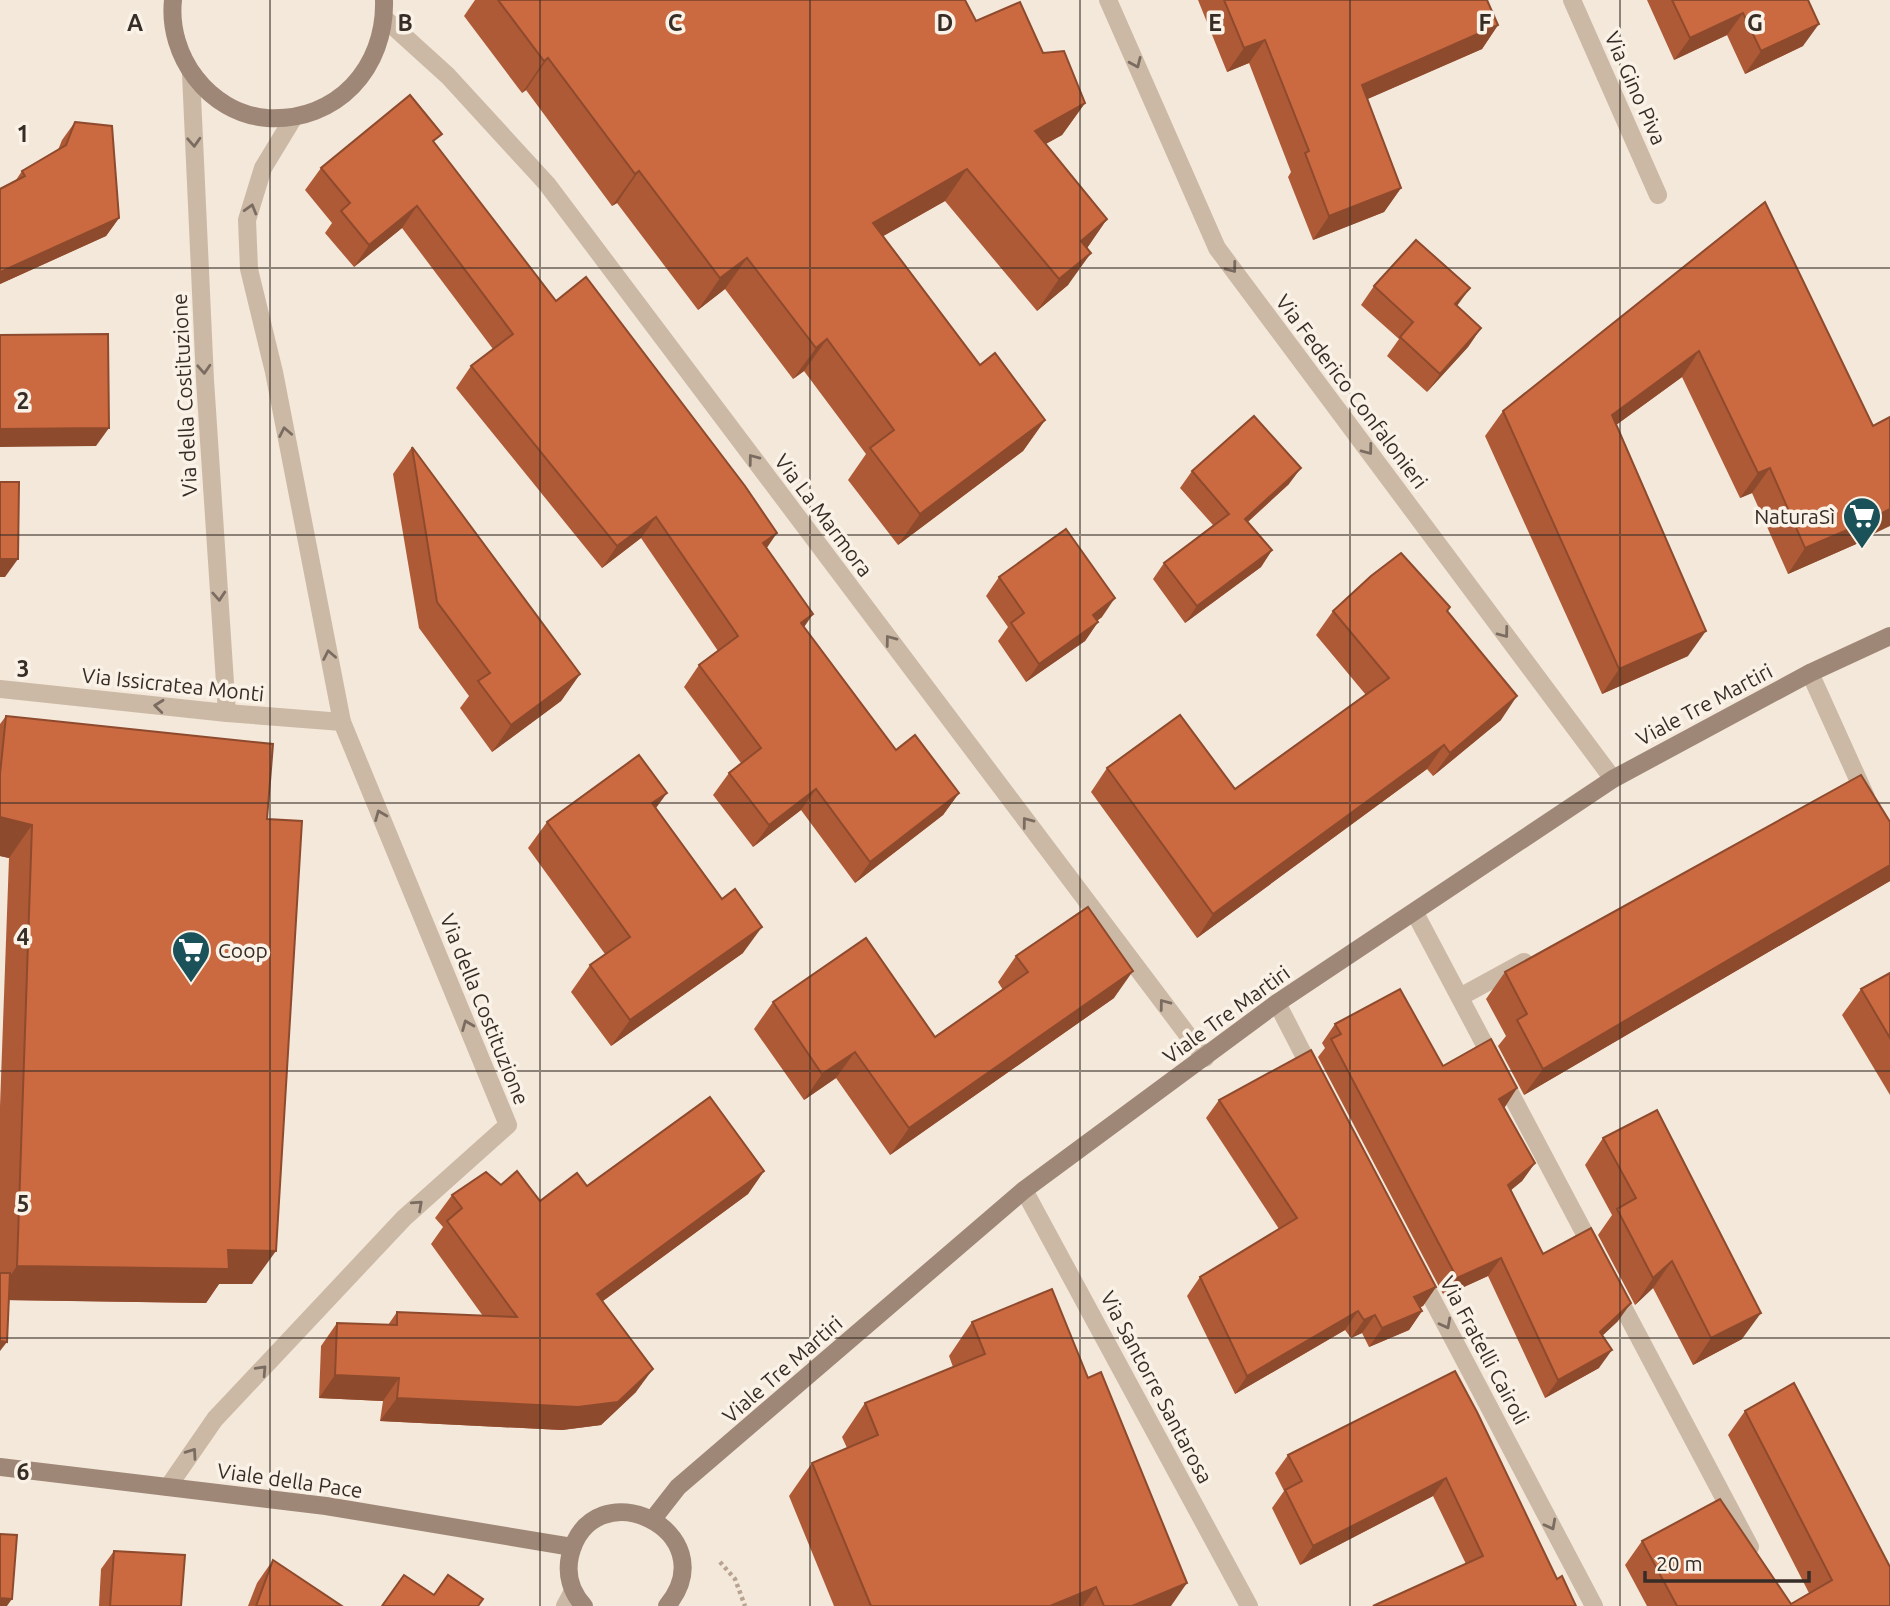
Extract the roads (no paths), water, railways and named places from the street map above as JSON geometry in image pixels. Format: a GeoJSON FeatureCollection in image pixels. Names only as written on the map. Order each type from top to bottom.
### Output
{"type":"FeatureCollection","features":[{"type":"Feature","properties":{"kind":"main road"},"geometry":{"type":"LineString","coordinates":[[171,6],[177,46],[191,74],[211,95],[236,109],[265,118],[294,117],[328,106],[356,83],[376,53],[384,9]]}},
{"type":"Feature","properties":{"kind":"main road","name":"Viale Tre Martiri"},"geometry":{"type":"LineString","coordinates":[[653,1519],[678,1487],[1024,1191],[1277,1003],[1613,779],[1810,673],[1890,636]]}},
{"type":"Feature","properties":{"kind":"main road","name":"Viale della Pace"},"geometry":{"type":"LineString","coordinates":[[0,1467],[326,1506],[572,1547]]}},
{"type":"Feature","properties":{"kind":"main road"},"geometry":{"type":"LineString","coordinates":[[584,1606],[569,1598],[572,1547],[579,1534],[601,1517],[625,1512],[653,1519],[670,1534],[680,1555],[681,1576],[674,1603]]}},
{"type":"Feature","properties":{"kind":"street","name":"Via Federico Confalonieri"},"geometry":{"type":"LineString","coordinates":[[1108,0],[1217,248],[1613,779]]}},
{"type":"Feature","properties":{"kind":"street","name":"Via Gino Piva"},"geometry":{"type":"LineString","coordinates":[[1572,0],[1658,195]]}},
{"type":"Feature","properties":{"kind":"street","name":"Via La Marmora"},"geometry":{"type":"LineString","coordinates":[[384,9],[547,184],[1205,1058]]}},
{"type":"Feature","properties":{"kind":"street","name":"Via della Costituzione"},"geometry":{"type":"LineString","coordinates":[[191,74],[205,380],[227,713]]}},
{"type":"Feature","properties":{"kind":"street"},"geometry":{"type":"LineString","coordinates":[[294,117],[263,168],[247,220],[249,269],[274,372],[342,722]]}},
{"type":"Feature","properties":{"kind":"street"},"geometry":{"type":"LineString","coordinates":[[1810,673],[1851,783],[1874,811]]}},
{"type":"Feature","properties":{"kind":"street","name":"Via Issicratea Monti"},"geometry":{"type":"LineString","coordinates":[[0,689],[342,722]]}},
{"type":"Feature","properties":{"kind":"street","name":"Via della Costituzione"},"geometry":{"type":"LineString","coordinates":[[168,1487],[215,1419],[319,1308],[404,1218],[508,1125],[342,722]]}},
{"type":"Feature","properties":{"kind":"street"},"geometry":{"type":"LineString","coordinates":[[1415,913],[1755,1557]]}},
{"type":"Feature","properties":{"kind":"street"},"geometry":{"type":"LineString","coordinates":[[1460,997],[1544,951]]}},
{"type":"Feature","properties":{"kind":"street"},"geometry":{"type":"LineString","coordinates":[[1277,1003],[1322,1090]]}},
{"type":"Feature","properties":{"kind":"street","name":"Via Santorre Santarosa"},"geometry":{"type":"LineString","coordinates":[[1024,1191],[1249,1606]]}},
{"type":"Feature","properties":{"kind":"street","name":"Via Fratelli Cairoli"},"geometry":{"type":"LineString","coordinates":[[1413,1262],[1594,1606]]}},
{"type":"Feature","properties":{"kind":"place","name":"NaturaSì"},"geometry":{"type":"Point","coordinates":[1862,550]}},
{"type":"Feature","properties":{"kind":"place","name":"Coop"},"geometry":{"type":"Point","coordinates":[191,984]}}]}
